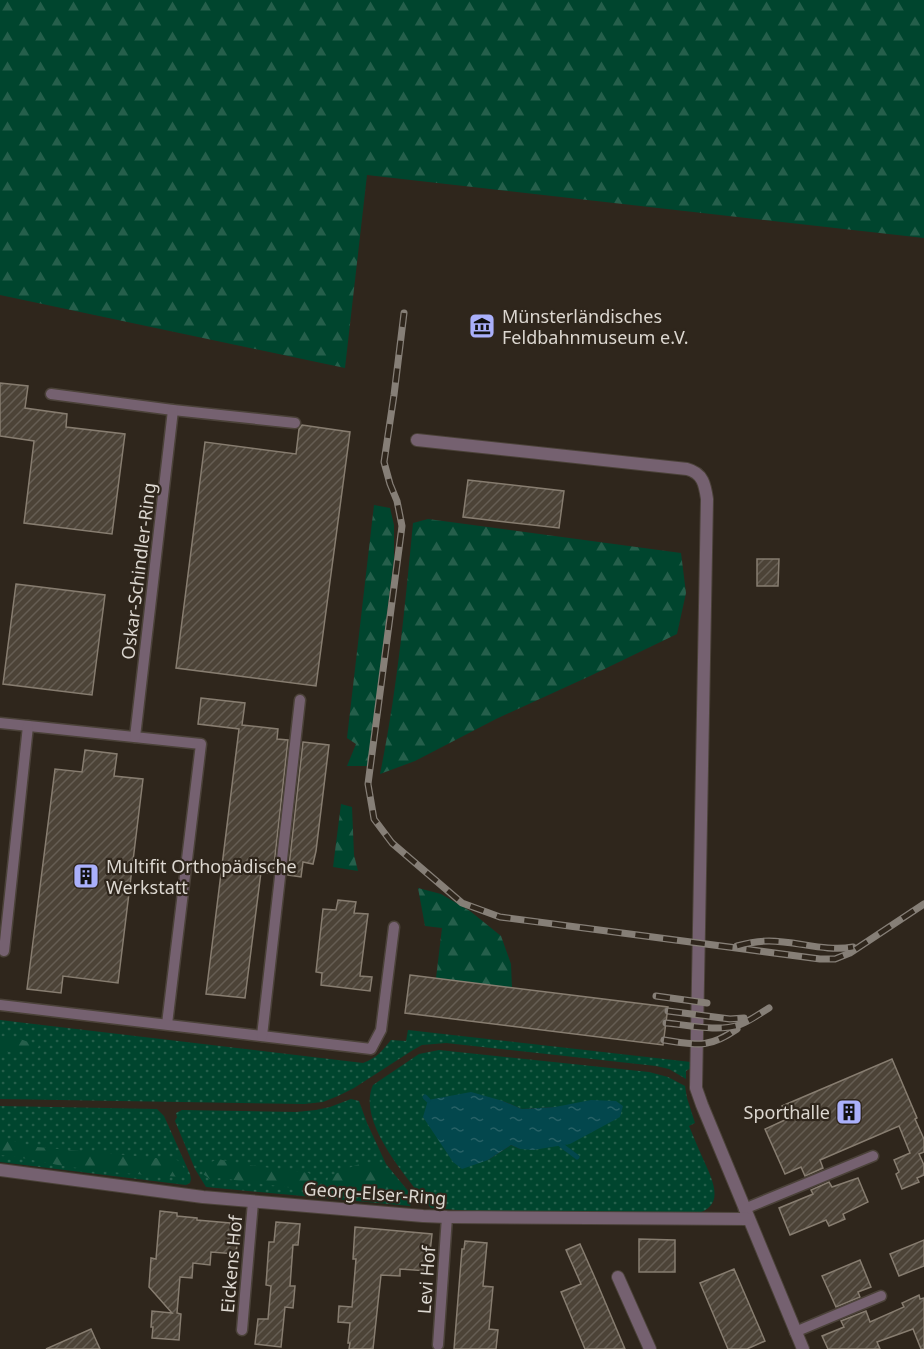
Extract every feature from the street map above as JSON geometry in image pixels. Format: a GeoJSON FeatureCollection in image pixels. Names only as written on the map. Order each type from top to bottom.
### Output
{"type":"FeatureCollection","features":[{"type":"Feature","properties":{"kind":"street"},"geometry":{"type":"LineString","coordinates":[[417,440],[687,469],[694,471],[703,480],[707,500],[696,1088],[803,1349]]}},
{"type":"Feature","properties":{"kind":"street","name":"Georg-Elser-Ring"},"geometry":{"type":"LineString","coordinates":[[0,1170],[203,1197],[447,1217],[746,1214]]}},
{"type":"Feature","properties":{"kind":"street"},"geometry":{"type":"LineString","coordinates":[[618,1276],[650,1349]]}},
{"type":"Feature","properties":{"kind":"lane"},"geometry":{"type":"LineString","coordinates":[[51,394],[295,423]]}},
{"type":"Feature","properties":{"kind":"lane","name":"Oskar-Schindler-Ring"},"geometry":{"type":"LineString","coordinates":[[135,737],[173,410]]}},
{"type":"Feature","properties":{"kind":"lane"},"geometry":{"type":"LineString","coordinates":[[262,1036],[300,700]]}},
{"type":"Feature","properties":{"kind":"lane"},"geometry":{"type":"LineString","coordinates":[[0,723],[201,744],[167,1024]]}},
{"type":"Feature","properties":{"kind":"lane"},"geometry":{"type":"LineString","coordinates":[[3,951],[28,726]]}},
{"type":"Feature","properties":{"kind":"lane"},"geometry":{"type":"LineString","coordinates":[[0,1005],[371,1049],[381,1030],[394,927]]}},
{"type":"Feature","properties":{"kind":"lane"},"geometry":{"type":"LineString","coordinates":[[746,1214],[873,1156]]}},
{"type":"Feature","properties":{"kind":"lane","name":"Eickens Hof"},"geometry":{"type":"LineString","coordinates":[[242,1330],[253,1202]]}},
{"type":"Feature","properties":{"kind":"lane","name":"Levi Hof"},"geometry":{"type":"LineString","coordinates":[[438,1345],[447,1217]]}},
{"type":"Feature","properties":{"kind":"lane"},"geometry":{"type":"LineString","coordinates":[[795,1332],[881,1296]]}},
{"type":"Feature","properties":{"kind":"green space"},"geometry":{"type":"Polygon","coordinates":[[[0,0],[924,0],[924,238],[367,175],[345,368],[0,295],[0,0]]]}},
{"type":"Feature","properties":{"kind":"green space"},"geometry":{"type":"Polygon","coordinates":[[[374,505],[390,508],[394,525],[394,558],[368,766],[347,766],[356,744],[347,738],[374,505]]]}},
{"type":"Feature","properties":{"kind":"green space"},"geometry":{"type":"Polygon","coordinates":[[[428,519],[681,553],[686,593],[677,634],[496,719],[415,761],[380,774],[396,681],[413,523],[428,519]]]}},
{"type":"Feature","properties":{"kind":"green space"},"geometry":{"type":"Polygon","coordinates":[[[341,804],[352,807],[354,855],[358,871],[333,867],[341,804]]]}},
{"type":"Feature","properties":{"kind":"green space"},"geometry":{"type":"Polygon","coordinates":[[[418,888],[441,894],[470,911],[501,936],[511,964],[512,988],[436,978],[442,928],[425,926],[418,888]]]}},
{"type":"Feature","properties":{"kind":"green space"},"geometry":{"type":"Polygon","coordinates":[[[0,1020],[363,1063],[376,1056],[391,1040],[406,1041],[408,1030],[691,1062],[691,1068],[686,1071],[686,1079],[669,1069],[656,1066],[446,1043],[422,1045],[354,1088],[323,1102],[304,1104],[0,1099],[0,1020]]]}},
{"type":"Feature","properties":{"kind":"green space"},"geometry":{"type":"Polygon","coordinates":[[[0,1036],[23,1040],[39,1046],[0,1053],[0,1036]]]}},
{"type":"Feature","properties":{"kind":"green space"},"geometry":{"type":"Polygon","coordinates":[[[439,1050],[649,1072],[668,1077],[685,1086],[695,1123],[689,1126],[713,1185],[714,1199],[711,1206],[695,1214],[484,1212],[431,1208],[387,1150],[372,1116],[370,1100],[373,1085],[419,1054],[439,1050]],[[503,1101],[488,1160],[511,1145],[520,1149],[555,1107],[522,1109],[503,1101]]]}},
{"type":"Feature","properties":{"kind":"green space"},"geometry":{"type":"Polygon","coordinates":[[[351,1099],[359,1101],[386,1164],[413,1197],[410,1206],[206,1187],[195,1169],[175,1121],[176,1113],[182,1110],[296,1112],[330,1107],[351,1099]]]}},
{"type":"Feature","properties":{"kind":"green space"},"geometry":{"type":"Polygon","coordinates":[[[0,1106],[157,1109],[164,1116],[190,1174],[190,1183],[186,1185],[0,1162],[0,1106]]]}},
{"type":"Feature","properties":{"kind":"green space"},"geometry":{"type":"Polygon","coordinates":[[[0,1138],[37,1147],[177,1160],[187,1173],[184,1177],[117,1173],[0,1155],[0,1138]]]}},
{"type":"Feature","properties":{"kind":"green space"},"geometry":{"type":"Polygon","coordinates":[[[218,1159],[309,1173],[312,1179],[308,1190],[220,1178],[210,1179],[203,1174],[202,1166],[218,1159]]]}},
{"type":"Feature","properties":{"kind":"green space"},"geometry":{"type":"Polygon","coordinates":[[[373,1162],[405,1190],[405,1197],[385,1193],[330,1189],[326,1186],[328,1178],[339,1172],[373,1162]]]}},
{"type":"Feature","properties":{"kind":"water"},"geometry":{"type":"Polygon","coordinates":[[[471,1092],[522,1109],[555,1107],[591,1100],[616,1101],[623,1106],[620,1117],[570,1144],[533,1150],[520,1149],[511,1145],[488,1160],[462,1169],[453,1162],[423,1117],[428,1100],[471,1092]]]}},
{"type":"Feature","properties":{"kind":"building"},"geometry":{"type":"Polygon","coordinates":[[[0,383],[28,386],[25,408],[67,414],[66,427],[125,434],[112,534],[24,523],[34,441],[0,436],[0,383]]]}},
{"type":"Feature","properties":{"kind":"building"},"geometry":{"type":"Polygon","coordinates":[[[302,425],[350,432],[316,686],[176,668],[205,442],[296,454],[299,429],[302,425]]]}},
{"type":"Feature","properties":{"kind":"building"},"geometry":{"type":"Polygon","coordinates":[[[468,480],[564,491],[559,528],[463,517],[468,480]]]}},
{"type":"Feature","properties":{"kind":"building"},"geometry":{"type":"Polygon","coordinates":[[[757,559],[779,559],[778,586],[757,586],[757,559]]]}},
{"type":"Feature","properties":{"kind":"building"},"geometry":{"type":"Polygon","coordinates":[[[16,584],[105,595],[92,695],[3,684],[16,584]]]}},
{"type":"Feature","properties":{"kind":"building"},"geometry":{"type":"Polygon","coordinates":[[[201,698],[245,703],[242,725],[278,729],[277,739],[288,740],[273,874],[261,872],[245,998],[206,994],[239,729],[198,724],[201,698]]]}},
{"type":"Feature","properties":{"kind":"building"},"geometry":{"type":"Polygon","coordinates":[[[303,742],[329,745],[316,851],[313,864],[303,862],[301,877],[288,875],[303,742]]]}},
{"type":"Feature","properties":{"kind":"building","name":"Multifit Orthopädische Werkstatt"},"geometry":{"type":"Polygon","coordinates":[[[85,750],[117,754],[114,776],[143,779],[118,983],[63,976],[61,993],[27,989],[55,769],[82,772],[85,750]]]}},
{"type":"Feature","properties":{"kind":"building"},"geometry":{"type":"Polygon","coordinates":[[[338,900],[356,902],[354,913],[368,914],[360,976],[372,977],[370,991],[321,985],[322,973],[316,972],[323,909],[336,910],[338,900]]]}},
{"type":"Feature","properties":{"kind":"building"},"geometry":{"type":"Polygon","coordinates":[[[410,975],[668,1007],[663,1045],[405,1013],[410,975]]]}},
{"type":"Feature","properties":{"kind":"building","name":"Sporthalle"},"geometry":{"type":"Polygon","coordinates":[[[892,1059],[924,1139],[924,1152],[919,1154],[924,1165],[924,1175],[917,1178],[919,1182],[902,1189],[896,1174],[899,1172],[894,1160],[910,1153],[899,1126],[820,1160],[823,1168],[805,1176],[801,1167],[785,1174],[765,1129],[787,1119],[782,1106],[892,1059]]]}},
{"type":"Feature","properties":{"kind":"building"},"geometry":{"type":"Polygon","coordinates":[[[858,1178],[868,1202],[843,1214],[845,1219],[829,1226],[826,1220],[790,1235],[779,1208],[813,1194],[811,1190],[829,1182],[832,1187],[858,1178]]]}},
{"type":"Feature","properties":{"kind":"building"},"geometry":{"type":"Polygon","coordinates":[[[160,1211],[177,1213],[177,1216],[197,1218],[197,1220],[230,1223],[230,1226],[239,1227],[236,1254],[211,1252],[210,1265],[193,1263],[192,1278],[180,1277],[177,1313],[181,1314],[179,1340],[152,1338],[152,1311],[172,1313],[149,1287],[151,1258],[156,1259],[160,1211]]]}},
{"type":"Feature","properties":{"kind":"building"},"geometry":{"type":"Polygon","coordinates":[[[276,1222],[300,1224],[298,1245],[293,1245],[290,1286],[295,1286],[293,1308],[285,1307],[281,1347],[255,1344],[258,1319],[268,1319],[271,1286],[266,1285],[269,1242],[274,1242],[276,1222]]]}},
{"type":"Feature","properties":{"kind":"building"},"geometry":{"type":"Polygon","coordinates":[[[355,1227],[432,1234],[428,1271],[400,1269],[400,1276],[381,1275],[373,1349],[349,1349],[350,1323],[338,1322],[339,1306],[352,1307],[356,1259],[353,1259],[355,1227]]]}},
{"type":"Feature","properties":{"kind":"building"},"geometry":{"type":"Polygon","coordinates":[[[639,1239],[675,1240],[675,1272],[639,1272],[639,1239]]]}},
{"type":"Feature","properties":{"kind":"building"},"geometry":{"type":"Polygon","coordinates":[[[924,1240],[924,1266],[899,1276],[890,1254],[924,1240]]]}},
{"type":"Feature","properties":{"kind":"building"},"geometry":{"type":"Polygon","coordinates":[[[465,1241],[487,1243],[483,1286],[493,1287],[489,1329],[498,1330],[496,1349],[454,1349],[462,1249],[464,1249],[465,1241]]]}},
{"type":"Feature","properties":{"kind":"building"},"geometry":{"type":"Polygon","coordinates":[[[580,1244],[625,1349],[585,1349],[561,1292],[581,1284],[566,1250],[580,1244]]]}},
{"type":"Feature","properties":{"kind":"building"},"geometry":{"type":"Polygon","coordinates":[[[860,1260],[871,1287],[858,1292],[860,1297],[836,1307],[822,1276],[860,1260]]]}},
{"type":"Feature","properties":{"kind":"building"},"geometry":{"type":"Polygon","coordinates":[[[734,1269],[765,1341],[747,1349],[728,1349],[700,1283],[734,1269]]]}},
{"type":"Feature","properties":{"kind":"building"},"geometry":{"type":"Polygon","coordinates":[[[919,1295],[920,1299],[924,1298],[924,1349],[921,1349],[913,1329],[877,1342],[880,1349],[828,1349],[822,1336],[844,1327],[841,1321],[866,1311],[870,1322],[904,1307],[902,1303],[919,1295]]]}},
{"type":"Feature","properties":{"kind":"building"},"geometry":{"type":"Polygon","coordinates":[[[91,1329],[100,1349],[46,1349],[91,1329]]]}},
{"type":"Feature","properties":{"kind":"waterway"},"geometry":{"type":"LineString","coordinates":[[425,1097],[428,1100]]}},
{"type":"Feature","properties":{"kind":"waterway"},"geometry":{"type":"LineString","coordinates":[[561,1145],[577,1157]]}},
{"type":"Feature","properties":{"kind":"railway"},"geometry":{"type":"LineString","coordinates":[[404,313],[384,462],[397,501],[402,526],[368,784],[374,819],[392,843],[462,903],[500,917],[820,959],[835,959],[850,953],[924,904]]}},
{"type":"Feature","properties":{"kind":"railway"},"geometry":{"type":"LineString","coordinates":[[737,946],[769,941],[832,948],[853,947]]}},
{"type":"Feature","properties":{"kind":"railway"},"geometry":{"type":"LineString","coordinates":[[656,996],[707,1003]]}},
{"type":"Feature","properties":{"kind":"railway"},"geometry":{"type":"LineString","coordinates":[[666,1023],[712,1028],[730,1027],[747,1022],[769,1008]]}},
{"type":"Feature","properties":{"kind":"railway"},"geometry":{"type":"LineString","coordinates":[[668,1011],[730,1019],[744,1018]]}},
{"type":"Feature","properties":{"kind":"railway"},"geometry":{"type":"LineString","coordinates":[[664,1040],[710,1043],[737,1029]]}},
{"type":"Feature","properties":{"kind":"place","name":"Münsterländisches Feldbahnmuseum e.V."},"geometry":{"type":"Point","coordinates":[482,326]}},
{"type":"Feature","properties":{"kind":"place","name":"Multifit Orthopädische Werkstatt"},"geometry":{"type":"Point","coordinates":[86,876]}},
{"type":"Feature","properties":{"kind":"place","name":"Sporthalle"},"geometry":{"type":"Point","coordinates":[849,1112]}}]}
